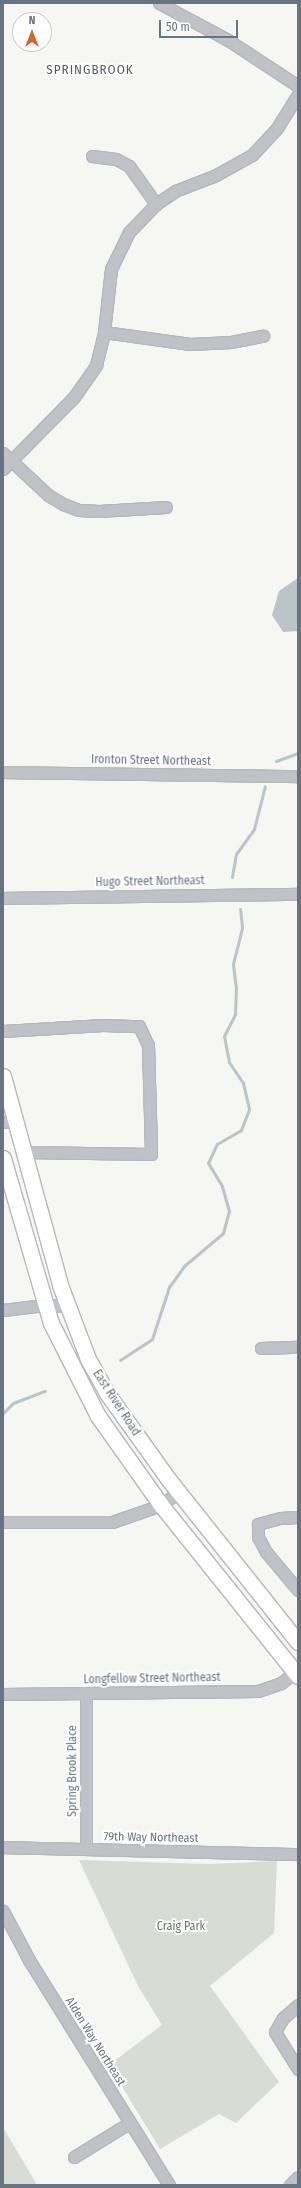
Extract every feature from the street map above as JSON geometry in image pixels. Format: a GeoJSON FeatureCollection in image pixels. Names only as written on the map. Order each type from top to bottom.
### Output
{"type":"FeatureCollection","features":[{"type":"Feature","properties":{"kind":"main road","name":"East River Road"},"geometry":{"type":"LineString","coordinates":[[3,1076],[9,1121],[25,1152],[68,1306],[88,1359],[106,1392],[178,1492],[298,1642]]}},
{"type":"Feature","properties":{"kind":"main road","name":"East River Road"},"geometry":{"type":"LineString","coordinates":[[3,1158],[45,1305],[71,1367],[98,1416],[161,1505],[297,1674]]}},
{"type":"Feature","properties":{"kind":"street"},"geometry":{"type":"LineString","coordinates":[[159,3],[228,40],[298,86]]}},
{"type":"Feature","properties":{"kind":"street"},"geometry":{"type":"LineString","coordinates":[[7,466],[85,382],[96,365],[104,332],[111,269],[129,232],[156,204],[175,191],[216,175],[252,155],[277,128],[298,95]]}},
{"type":"Feature","properties":{"kind":"street"},"geometry":{"type":"LineString","coordinates":[[92,156],[116,159],[130,166],[156,204]]}},
{"type":"Feature","properties":{"kind":"street"},"geometry":{"type":"LineString","coordinates":[[104,332],[190,344],[231,342],[263,336]]}},
{"type":"Feature","properties":{"kind":"street"},"geometry":{"type":"LineString","coordinates":[[3,453],[7,466],[48,495],[63,504],[80,510],[98,511],[166,507]]}},
{"type":"Feature","properties":{"kind":"street","name":"Ironton Street Northeast"},"geometry":{"type":"LineString","coordinates":[[3,772],[298,776]]}},
{"type":"Feature","properties":{"kind":"street","name":"Hugo Street Northeast"},"geometry":{"type":"LineString","coordinates":[[3,898],[298,894]]}},
{"type":"Feature","properties":{"kind":"street"},"geometry":{"type":"LineString","coordinates":[[3,1031],[103,1025],[139,1026],[148,1045],[151,1154],[25,1152]]}},
{"type":"Feature","properties":{"kind":"street"},"geometry":{"type":"LineString","coordinates":[[3,1310],[45,1305],[68,1306]]}},
{"type":"Feature","properties":{"kind":"street"},"geometry":{"type":"LineString","coordinates":[[261,1348],[298,1347]]}},
{"type":"Feature","properties":{"kind":"street"},"geometry":{"type":"LineString","coordinates":[[3,1522],[112,1522],[161,1505],[178,1492]]}},
{"type":"Feature","properties":{"kind":"street"},"geometry":{"type":"LineString","coordinates":[[298,1517],[280,1518],[258,1524],[258,1537],[266,1552],[298,1590]]}},
{"type":"Feature","properties":{"kind":"street","name":"Longfellow Street Northeast"},"geometry":{"type":"LineString","coordinates":[[3,1694],[258,1691],[282,1683],[297,1674]]}},
{"type":"Feature","properties":{"kind":"street","name":"Spring Brook Place"},"geometry":{"type":"LineString","coordinates":[[86,1693],[86,1849]]}},
{"type":"Feature","properties":{"kind":"street","name":"79th Way Northeast"},"geometry":{"type":"LineString","coordinates":[[3,1847],[298,1854]]}},
{"type":"Feature","properties":{"kind":"street","name":"Alden Way Northeast"},"geometry":{"type":"LineString","coordinates":[[3,1911],[29,1960],[129,2124],[169,2185]]}},
{"type":"Feature","properties":{"kind":"street"},"geometry":{"type":"LineString","coordinates":[[298,2005],[283,2018],[275,2032],[298,2069]]}},
{"type":"Feature","properties":{"kind":"street"},"geometry":{"type":"LineString","coordinates":[[74,2157],[129,2124]]}},
{"type":"Feature","properties":{"kind":"street"},"geometry":{"type":"LineString","coordinates":[[290,2185],[298,2177]]}},
{"type":"Feature","properties":{"kind":"green space","name":"Craig Park"},"geometry":{"type":"Polygon","coordinates":[[[79,1860],[208,1864],[277,1861],[274,1933],[210,1986],[279,2082],[236,2123],[219,2114],[160,2149],[109,2065],[162,2025],[138,1986],[79,1860]]]}},
{"type":"Feature","properties":{"kind":"green space"},"geometry":{"type":"Polygon","coordinates":[[[3,2128],[4,2129],[37,2185],[3,2185],[3,2128]]]}},
{"type":"Feature","properties":{"kind":"shaded area"},"geometry":{"type":"Polygon","coordinates":[[[298,578],[298,631],[283,632],[272,615],[279,591],[298,578]]]}},
{"type":"Feature","properties":{"kind":"waterway"},"geometry":{"type":"LineString","coordinates":[[276,761],[298,753]]}},
{"type":"Feature","properties":{"kind":"waterway"},"geometry":{"type":"LineString","coordinates":[[232,877],[236,854],[254,829],[265,786]]}},
{"type":"Feature","properties":{"kind":"waterway"},"geometry":{"type":"LineString","coordinates":[[120,1360],[152,1339],[169,1287],[184,1266],[223,1233],[229,1211],[222,1186],[208,1163],[217,1144],[241,1130],[249,1109],[243,1083],[229,1062],[224,1036],[235,1014],[236,989],[233,964],[242,927],[240,909]]}},
{"type":"Feature","properties":{"kind":"waterway"},"geometry":{"type":"LineString","coordinates":[[3,1413],[13,1403],[45,1391]]}},
{"type":"Feature","properties":{"kind":"district","name":"SPRINGBROOK"},"geometry":{"type":"Point","coordinates":[90,70]}}]}
